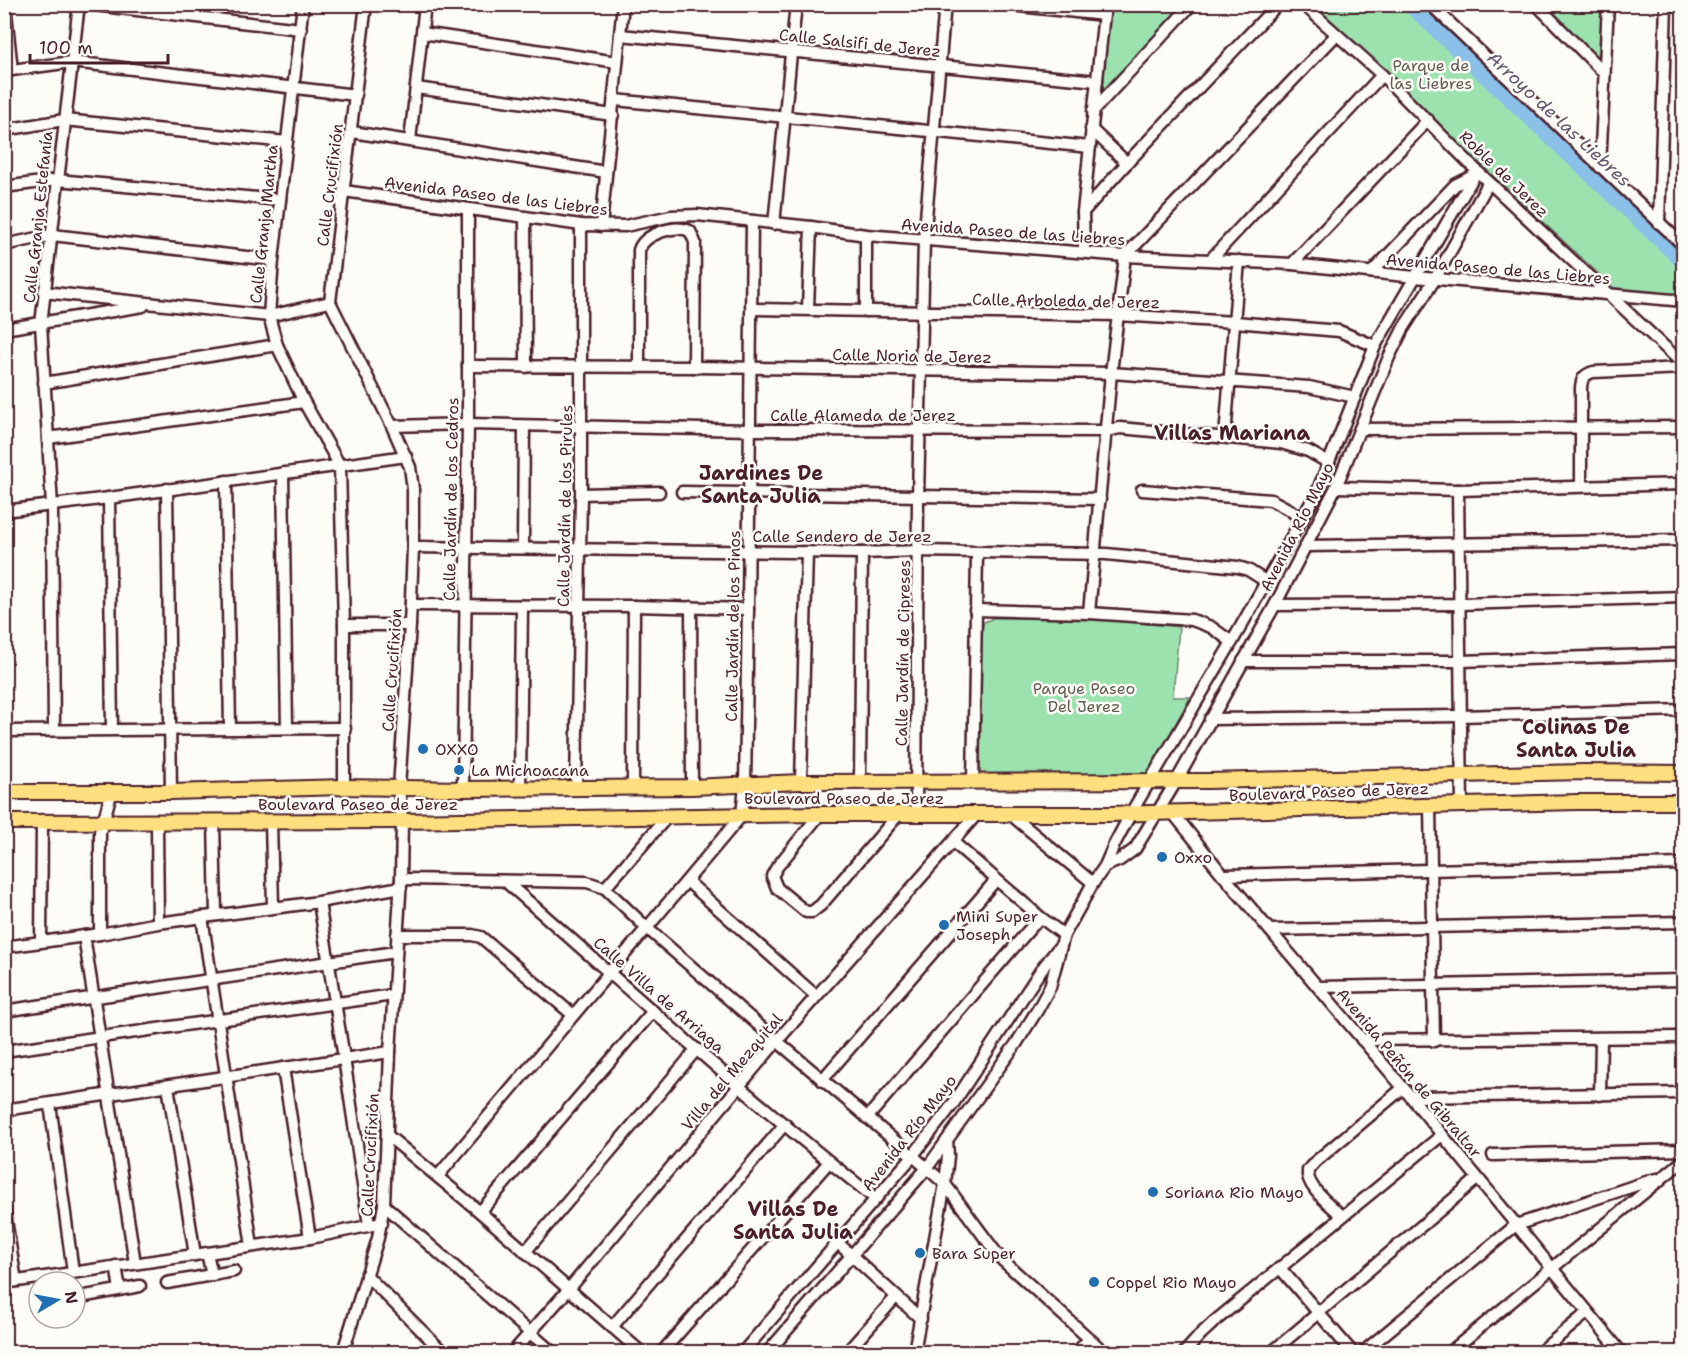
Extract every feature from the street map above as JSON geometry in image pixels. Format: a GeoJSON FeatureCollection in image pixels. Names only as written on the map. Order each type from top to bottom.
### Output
{"type":"FeatureCollection","features":[{"type":"Feature","properties":{"kind":"main road","name":"Boulevard Paseo de Jerez"},"geometry":{"type":"LineString","coordinates":[[4,792],[171,792],[344,787],[633,788],[801,782],[1152,779],[1208,781],[1461,774],[1683,773]]}},
{"type":"Feature","properties":{"kind":"main road","name":"Boulevard Paseo de Jerez"},"geometry":{"type":"LineString","coordinates":[[4,822],[157,823],[820,814],[1173,813],[1578,802],[1683,802]]}},
{"type":"Feature","properties":{"kind":"street"},"geometry":{"type":"LineString","coordinates":[[5,4],[8,70],[72,62],[295,86],[356,95]]}},
{"type":"Feature","properties":{"kind":"street","name":"Calle Granja Estefanía"},"geometry":{"type":"LineString","coordinates":[[54,729],[52,506],[40,324],[79,4]]}},
{"type":"Feature","properties":{"kind":"street"},"geometry":{"type":"LineString","coordinates":[[85,4],[301,29]]}},
{"type":"Feature","properties":{"kind":"street","name":"Calle Granja Martha"},"geometry":{"type":"LineString","coordinates":[[303,4],[273,260],[269,316],[277,345],[304,402],[340,466]]}},
{"type":"Feature","properties":{"kind":"street","name":"Calle Crucifixión"},"geometry":{"type":"LineString","coordinates":[[343,1353],[382,1223],[384,1205],[395,952],[401,883],[402,821],[399,788],[413,547],[412,477],[406,456],[330,302],[366,4]]}},
{"type":"Feature","properties":{"kind":"street"},"geometry":{"type":"LineString","coordinates":[[410,141],[425,4]]}},
{"type":"Feature","properties":{"kind":"street"},"geometry":{"type":"LineString","coordinates":[[602,226],[623,4]]}},
{"type":"Feature","properties":{"kind":"street"},"geometry":{"type":"LineString","coordinates":[[774,224],[796,4]]}},
{"type":"Feature","properties":{"kind":"street","name":"Calle Jardín de Cipreses"},"geometry":{"type":"LineString","coordinates":[[916,814],[918,497],[924,240],[945,4]]}},
{"type":"Feature","properties":{"kind":"street"},"geometry":{"type":"LineString","coordinates":[[1000,4],[1104,10],[1083,212],[1084,252]]}},
{"type":"Feature","properties":{"kind":"street"},"geometry":{"type":"LineString","coordinates":[[1093,111],[1192,4]]}},
{"type":"Feature","properties":{"kind":"street"},"geometry":{"type":"LineString","coordinates":[[1083,212],[1278,4]]}},
{"type":"Feature","properties":{"kind":"street","name":"Roble de Jerez"},"geometry":{"type":"LineString","coordinates":[[1303,4],[1428,120],[1475,173],[1489,182],[1683,366]]}},
{"type":"Feature","properties":{"kind":"street"},"geometry":{"type":"LineString","coordinates":[[1430,4],[1683,246]]}},
{"type":"Feature","properties":{"kind":"street"},"geometry":{"type":"LineString","coordinates":[[1536,4],[1604,73]]}},
{"type":"Feature","properties":{"kind":"street"},"geometry":{"type":"LineString","coordinates":[[1600,167],[1608,4]]}},
{"type":"Feature","properties":{"kind":"street"},"geometry":{"type":"LineString","coordinates":[[1659,223],[1666,4]]}},
{"type":"Feature","properties":{"kind":"street"},"geometry":{"type":"LineString","coordinates":[[422,33],[617,62]]}},
{"type":"Feature","properties":{"kind":"street","name":"Calle Salsifi de Jerez"},"geometry":{"type":"LineString","coordinates":[[620,35],[1096,81]]}},
{"type":"Feature","properties":{"kind":"street"},"geometry":{"type":"LineString","coordinates":[[1089,613],[1111,373],[1125,256],[1336,35]]}},
{"type":"Feature","properties":{"kind":"street"},"geometry":{"type":"LineString","coordinates":[[1211,259],[1382,75]]}},
{"type":"Feature","properties":{"kind":"street"},"geometry":{"type":"LineString","coordinates":[[416,88],[613,115]]}},
{"type":"Feature","properties":{"kind":"street"},"geometry":{"type":"LineString","coordinates":[[615,100],[1090,147]]}},
{"type":"Feature","properties":{"kind":"street"},"geometry":{"type":"LineString","coordinates":[[4,130],[64,120],[287,142]]}},
{"type":"Feature","properties":{"kind":"street"},"geometry":{"type":"LineString","coordinates":[[1292,264],[1428,120]]}},
{"type":"Feature","properties":{"kind":"street"},"geometry":{"type":"LineString","coordinates":[[1091,129],[1127,163]]}},
{"type":"Feature","properties":{"kind":"street"},"geometry":{"type":"LineString","coordinates":[[352,132],[606,172]]}},
{"type":"Feature","properties":{"kind":"street"},"geometry":{"type":"LineString","coordinates":[[1372,272],[1455,185],[1475,173]]}},
{"type":"Feature","properties":{"kind":"street","name":"Avenida Río Mayo"},"geometry":{"type":"LineString","coordinates":[[768,1353],[927,1168],[1016,1044],[1038,1009],[1055,973],[1059,947],[1064,935],[1105,866],[1131,813],[1302,520],[1317,492],[1375,346],[1475,173]]}},
{"type":"Feature","properties":{"kind":"street"},"geometry":{"type":"LineString","coordinates":[[4,187],[57,180],[280,200]]}},
{"type":"Feature","properties":{"kind":"street","name":"Avenida Río Mayo"},"geometry":{"type":"LineString","coordinates":[[1105,866],[1120,860],[1135,849],[1244,661],[1307,546],[1336,487],[1403,329],[1435,279],[1489,182]]}},
{"type":"Feature","properties":{"kind":"street","name":"Avenida Paseo de las Liebres"},"geometry":{"type":"LineString","coordinates":[[344,191],[581,225],[631,225],[685,215],[924,240],[1125,256],[1292,264],[1683,301]]}},
{"type":"Feature","properties":{"kind":"street","name":"Calle Jardín de los Cedros"},"geometry":{"type":"LineString","coordinates":[[463,789],[468,424],[468,210]]}},
{"type":"Feature","properties":{"kind":"street"},"geometry":{"type":"LineString","coordinates":[[525,218],[526,367]]}},
{"type":"Feature","properties":{"kind":"street","name":"Calle Jardín de los Pinos"},"geometry":{"type":"LineString","coordinates":[[742,815],[745,785],[752,430],[752,222]]}},
{"type":"Feature","properties":{"kind":"street","name":"Calle Jardín de los Pirules"},"geometry":{"type":"LineString","coordinates":[[576,788],[581,494],[581,225]]}},
{"type":"Feature","properties":{"kind":"street"},"geometry":{"type":"LineString","coordinates":[[808,309],[810,227]]}},
{"type":"Feature","properties":{"kind":"street"},"geometry":{"type":"LineString","coordinates":[[639,366],[639,250],[641,244],[650,237],[679,228],[690,231],[695,242],[694,367]]}},
{"type":"Feature","properties":{"kind":"street"},"geometry":{"type":"LineString","coordinates":[[4,246],[52,235],[273,260]]}},
{"type":"Feature","properties":{"kind":"street"},"geometry":{"type":"LineString","coordinates":[[866,235],[866,311]]}},
{"type":"Feature","properties":{"kind":"street"},"geometry":{"type":"LineString","coordinates":[[1225,437],[1239,261]]}},
{"type":"Feature","properties":{"kind":"street"},"geometry":{"type":"LineString","coordinates":[[45,292],[269,316],[330,302]]}},
{"type":"Feature","properties":{"kind":"street"},"geometry":{"type":"LineString","coordinates":[[4,329],[158,303]]}},
{"type":"Feature","properties":{"kind":"street","name":"Calle Arboleda de Jerez"},"geometry":{"type":"LineString","coordinates":[[752,309],[1117,315],[1235,322],[1325,328],[1353,336],[1375,346]]}},
{"type":"Feature","properties":{"kind":"street"},"geometry":{"type":"LineString","coordinates":[[44,383],[277,345]]}},
{"type":"Feature","properties":{"kind":"street","name":"Calle Noria de Jerez"},"geometry":{"type":"LineString","coordinates":[[468,366],[639,366],[1111,373],[1309,387],[1355,397]]}},
{"type":"Feature","properties":{"kind":"street"},"geometry":{"type":"LineString","coordinates":[[1581,485],[1581,387],[1582,379],[1586,374],[1683,366]]}},
{"type":"Feature","properties":{"kind":"street"},"geometry":{"type":"LineString","coordinates":[[48,438],[304,402]]}},
{"type":"Feature","properties":{"kind":"street","name":"Calle Alameda de Jerez"},"geometry":{"type":"LineString","coordinates":[[392,426],[468,424],[920,431],[1106,431],[1120,428],[1225,437],[1294,446],[1329,463]]}},
{"type":"Feature","properties":{"kind":"street"},"geometry":{"type":"LineString","coordinates":[[523,548],[524,426]]}},
{"type":"Feature","properties":{"kind":"street"},"geometry":{"type":"LineString","coordinates":[[1360,429],[1683,427]]}},
{"type":"Feature","properties":{"kind":"street"},"geometry":{"type":"LineString","coordinates":[[4,511],[406,456]]}},
{"type":"Feature","properties":{"kind":"street"},"geometry":{"type":"LineString","coordinates":[[340,466],[344,626],[344,787]]}},
{"type":"Feature","properties":{"kind":"street"},"geometry":{"type":"LineString","coordinates":[[283,473],[287,728]]}},
{"type":"Feature","properties":{"kind":"street"},"geometry":{"type":"LineString","coordinates":[[226,481],[230,728]]}},
{"type":"Feature","properties":{"kind":"street"},"geometry":{"type":"LineString","coordinates":[[1336,487],[1458,490],[1683,484]]}},
{"type":"Feature","properties":{"kind":"street"},"geometry":{"type":"LineString","coordinates":[[167,489],[171,792]]}},
{"type":"Feature","properties":{"kind":"street"},"geometry":{"type":"LineString","coordinates":[[1142,490],[1271,500],[1290,510],[1302,520]]}},
{"type":"Feature","properties":{"kind":"street"},"geometry":{"type":"LineString","coordinates":[[1458,490],[1462,805]]}},
{"type":"Feature","properties":{"kind":"street"},"geometry":{"type":"LineString","coordinates":[[581,494],[659,492]]}},
{"type":"Feature","properties":{"kind":"street"},"geometry":{"type":"LineString","coordinates":[[682,492],[1100,499]]}},
{"type":"Feature","properties":{"kind":"street"},"geometry":{"type":"LineString","coordinates":[[108,498],[112,729]]}},
{"type":"Feature","properties":{"kind":"street"},"geometry":{"type":"LineString","coordinates":[[1307,546],[1683,540]]}},
{"type":"Feature","properties":{"kind":"street","name":"Calle Sendero de Jerez"},"geometry":{"type":"LineString","coordinates":[[413,547],[1095,554],[1238,567],[1248,570],[1267,582]]}},
{"type":"Feature","properties":{"kind":"street"},"geometry":{"type":"LineString","coordinates":[[801,782],[807,552]]}},
{"type":"Feature","properties":{"kind":"street"},"geometry":{"type":"LineString","coordinates":[[860,782],[862,553]]}},
{"type":"Feature","properties":{"kind":"street"},"geometry":{"type":"LineString","coordinates":[[973,781],[977,554]]}},
{"type":"Feature","properties":{"kind":"street"},"geometry":{"type":"LineString","coordinates":[[1275,605],[1459,604],[1683,597]]}},
{"type":"Feature","properties":{"kind":"street"},"geometry":{"type":"LineString","coordinates":[[411,605],[748,609]]}},
{"type":"Feature","properties":{"kind":"street"},"geometry":{"type":"LineString","coordinates":[[633,788],[634,606]]}},
{"type":"Feature","properties":{"kind":"street"},"geometry":{"type":"LineString","coordinates":[[519,788],[522,607]]}},
{"type":"Feature","properties":{"kind":"street"},"geometry":{"type":"LineString","coordinates":[[691,607],[692,787]]}},
{"type":"Feature","properties":{"kind":"street"},"geometry":{"type":"LineString","coordinates":[[975,610],[1089,613],[1192,620],[1211,627],[1232,642]]}},
{"type":"Feature","properties":{"kind":"street"},"geometry":{"type":"LineString","coordinates":[[344,626],[410,626]]}},
{"type":"Feature","properties":{"kind":"street"},"geometry":{"type":"LineString","coordinates":[[1244,661],[1460,661],[1683,654]]}},
{"type":"Feature","properties":{"kind":"street"},"geometry":{"type":"LineString","coordinates":[[1210,719],[1683,710]]}},
{"type":"Feature","properties":{"kind":"street"},"geometry":{"type":"LineString","coordinates":[[4,731],[345,728]]}},
{"type":"Feature","properties":{"kind":"street"},"geometry":{"type":"LineString","coordinates":[[100,934],[100,844],[103,821],[112,791]]}},
{"type":"Feature","properties":{"kind":"street"},"geometry":{"type":"LineString","coordinates":[[1430,806],[1434,1041]]}},
{"type":"Feature","properties":{"kind":"street","name":"Avenida Peñón de Gibraltar"},"geometry":{"type":"LineString","coordinates":[[1173,813],[1621,1353]]}},
{"type":"Feature","properties":{"kind":"street"},"geometry":{"type":"LineString","coordinates":[[820,814],[772,876],[777,888],[806,912],[812,912],[821,905],[898,815]]}},
{"type":"Feature","properties":{"kind":"street","name":"Villa del Mezquital"},"geometry":{"type":"LineString","coordinates":[[513,1353],[777,1041],[977,814]]}},
{"type":"Feature","properties":{"kind":"street"},"geometry":{"type":"LineString","coordinates":[[1010,814],[1093,884]]}},
{"type":"Feature","properties":{"kind":"street"},"geometry":{"type":"LineString","coordinates":[[438,1176],[742,815]]}},
{"type":"Feature","properties":{"kind":"street"},"geometry":{"type":"LineString","coordinates":[[605,888],[667,817]]}},
{"type":"Feature","properties":{"kind":"street"},"geometry":{"type":"LineString","coordinates":[[271,820],[273,907]]}},
{"type":"Feature","properties":{"kind":"street"},"geometry":{"type":"LineString","coordinates":[[214,821],[216,915]]}},
{"type":"Feature","properties":{"kind":"street"},"geometry":{"type":"LineString","coordinates":[[41,942],[42,822]]}},
{"type":"Feature","properties":{"kind":"street"},"geometry":{"type":"LineString","coordinates":[[157,823],[158,923]]}},
{"type":"Feature","properties":{"kind":"street"},"geometry":{"type":"LineString","coordinates":[[953,842],[1064,935]]}},
{"type":"Feature","properties":{"kind":"street"},"geometry":{"type":"LineString","coordinates":[[1223,875],[1683,864]]}},
{"type":"Feature","properties":{"kind":"street"},"geometry":{"type":"LineString","coordinates":[[822,1080],[996,880]]}},
{"type":"Feature","properties":{"kind":"street","name":"Calle Villa de Arriaga"},"geometry":{"type":"LineString","coordinates":[[505,881],[652,1011],[829,1162],[876,1199]]}},
{"type":"Feature","properties":{"kind":"street"},"geometry":{"type":"LineString","coordinates":[[687,881],[816,996]]}},
{"type":"Feature","properties":{"kind":"street"},"geometry":{"type":"LineString","coordinates":[[4,947],[100,934],[158,923],[319,902],[401,883],[586,882],[605,888],[648,929],[945,1184],[1000,1258],[1104,1353]]}},
{"type":"Feature","properties":{"kind":"street"},"geometry":{"type":"LineString","coordinates":[[319,902],[369,1225]]}},
{"type":"Feature","properties":{"kind":"street"},"geometry":{"type":"LineString","coordinates":[[202,917],[252,1246]]}},
{"type":"Feature","properties":{"kind":"street"},"geometry":{"type":"LineString","coordinates":[[867,1118],[1040,917]]}},
{"type":"Feature","properties":{"kind":"street"},"geometry":{"type":"LineString","coordinates":[[1270,930],[1683,922]]}},
{"type":"Feature","properties":{"kind":"street"},"geometry":{"type":"LineString","coordinates":[[397,935],[481,937],[573,1016]]}},
{"type":"Feature","properties":{"kind":"street"},"geometry":{"type":"LineString","coordinates":[[84,936],[135,1263]]}},
{"type":"Feature","properties":{"kind":"street","name":"Avenida Río Mayo"},"geometry":{"type":"LineString","coordinates":[[743,1353],[913,1156],[953,1104],[1041,970],[1059,947]]}},
{"type":"Feature","properties":{"kind":"street"},"geometry":{"type":"LineString","coordinates":[[4,1011],[395,952]]}},
{"type":"Feature","properties":{"kind":"street"},"geometry":{"type":"LineString","coordinates":[[1319,987],[1683,980]]}},
{"type":"Feature","properties":{"kind":"street"},"geometry":{"type":"LineString","coordinates":[[4,1051],[393,995]]}},
{"type":"Feature","properties":{"kind":"street"},"geometry":{"type":"LineString","coordinates":[[480,1212],[652,1011]]}},
{"type":"Feature","properties":{"kind":"street"},"geometry":{"type":"LineString","coordinates":[[1362,1040],[1683,1037]]}},
{"type":"Feature","properties":{"kind":"street"},"geometry":{"type":"LineString","coordinates":[[1600,1095],[1601,1039]]}},
{"type":"Feature","properties":{"kind":"street"},"geometry":{"type":"LineString","coordinates":[[525,1252],[697,1048]]}},
{"type":"Feature","properties":{"kind":"street"},"geometry":{"type":"LineString","coordinates":[[4,1110],[390,1052]]}},
{"type":"Feature","properties":{"kind":"street"},"geometry":{"type":"LineString","coordinates":[[283,1068],[310,1238]]}},
{"type":"Feature","properties":{"kind":"street"},"geometry":{"type":"LineString","coordinates":[[168,1086],[195,1255]]}},
{"type":"Feature","properties":{"kind":"street"},"geometry":{"type":"LineString","coordinates":[[1342,1216],[1316,1190],[1308,1178],[1308,1170],[1315,1162],[1407,1093],[1600,1095],[1683,1093]]}},
{"type":"Feature","properties":{"kind":"street"},"geometry":{"type":"LineString","coordinates":[[50,1104],[73,1270]]}},
{"type":"Feature","properties":{"kind":"street"},"geometry":{"type":"LineString","coordinates":[[612,1327],[785,1124]]}},
{"type":"Feature","properties":{"kind":"street"},"geometry":{"type":"LineString","coordinates":[[387,1135],[480,1212],[641,1353]]}},
{"type":"Feature","properties":{"kind":"street"},"geometry":{"type":"LineString","coordinates":[[1185,1353],[1201,1334],[1442,1135]]}},
{"type":"Feature","properties":{"kind":"street"},"geometry":{"type":"LineString","coordinates":[[914,1353],[945,1184],[947,1140]]}},
{"type":"Feature","properties":{"kind":"street"},"geometry":{"type":"LineString","coordinates":[[1493,1155],[1683,1150]]}},
{"type":"Feature","properties":{"kind":"street"},"geometry":{"type":"LineString","coordinates":[[1450,1353],[1683,1160]]}},
{"type":"Feature","properties":{"kind":"street"},"geometry":{"type":"LineString","coordinates":[[662,1353],[829,1162]]}},
{"type":"Feature","properties":{"kind":"street"},"geometry":{"type":"LineString","coordinates":[[1272,1353],[1477,1179]]}},
{"type":"Feature","properties":{"kind":"street"},"geometry":{"type":"LineString","coordinates":[[1363,1353],[1516,1225],[1652,1180],[1660,1181]]}},
{"type":"Feature","properties":{"kind":"street"},"geometry":{"type":"LineString","coordinates":[[384,1205],[552,1353]]}},
{"type":"Feature","properties":{"kind":"street"},"geometry":{"type":"LineString","coordinates":[[4,1209],[10,1282],[27,1279]]}},
{"type":"Feature","properties":{"kind":"street"},"geometry":{"type":"LineString","coordinates":[[87,1270],[310,1238],[382,1223]]}},
{"type":"Feature","properties":{"kind":"street"},"geometry":{"type":"LineString","coordinates":[[839,1244],[921,1319]]}},
{"type":"Feature","properties":{"kind":"street"},"geometry":{"type":"LineString","coordinates":[[207,1253],[212,1275]]}},
{"type":"Feature","properties":{"kind":"street"},"geometry":{"type":"LineString","coordinates":[[116,1266],[120,1289]]}},
{"type":"Feature","properties":{"kind":"street"},"geometry":{"type":"LineString","coordinates":[[1280,1268],[1352,1353]]}},
{"type":"Feature","properties":{"kind":"street"},"geometry":{"type":"LineString","coordinates":[[167,1283],[234,1271]]}},
{"type":"Feature","properties":{"kind":"street"},"geometry":{"type":"LineString","coordinates":[[366,1275],[443,1353]]}},
{"type":"Feature","properties":{"kind":"street"},"geometry":{"type":"LineString","coordinates":[[87,1296],[140,1286]]}},
{"type":"Feature","properties":{"kind":"street"},"geometry":{"type":"LineString","coordinates":[[847,1353],[896,1297]]}},
{"type":"Feature","properties":{"kind":"street"},"geometry":{"type":"LineString","coordinates":[[1540,1353],[1587,1313]]}},
{"type":"Feature","properties":{"kind":"street"},"geometry":{"type":"LineString","coordinates":[[1077,1353],[1089,1339]]}},
{"type":"Feature","properties":{"kind":"green space"},"geometry":{"type":"Polygon","coordinates":[[[1105,5],[1184,5],[1095,102],[1105,5]]]}},
{"type":"Feature","properties":{"kind":"green space","name":"Parque de las Liebres"},"geometry":{"type":"Polygon","coordinates":[[[1309,5],[1403,5],[1683,266],[1683,298],[1614,288],[1309,5]]]}},
{"type":"Feature","properties":{"kind":"green space"},"geometry":{"type":"Polygon","coordinates":[[[1547,5],[1602,5],[1601,65],[1547,5]]]}},
{"type":"Feature","properties":{"kind":"green space","name":"Parque Paseo Del Jerez"},"geometry":{"type":"Polygon","coordinates":[[[993,618],[1091,618],[1179,627],[1173,697],[1190,697],[1148,775],[982,776],[979,772],[980,635],[984,622],[993,618]]]}},
{"type":"Feature","properties":{"kind":"waterway","name":"Arroyo de las Liebres"},"geometry":{"type":"LineString","coordinates":[[1409,4],[1684,262]]}},
{"type":"Feature","properties":{"kind":"place","name":"OXXO"},"geometry":{"type":"Point","coordinates":[423,749]}},
{"type":"Feature","properties":{"kind":"place","name":"La Michoacana"},"geometry":{"type":"Point","coordinates":[459,770]}},
{"type":"Feature","properties":{"kind":"place","name":"Oxxo"},"geometry":{"type":"Point","coordinates":[1162,857]}},
{"type":"Feature","properties":{"kind":"place","name":"Mini Super Joseph"},"geometry":{"type":"Point","coordinates":[944,925]}},
{"type":"Feature","properties":{"kind":"place","name":"Soriana Rio Mayo"},"geometry":{"type":"Point","coordinates":[1153,1192]}},
{"type":"Feature","properties":{"kind":"place","name":"Bara Super"},"geometry":{"type":"Point","coordinates":[920,1253]}},
{"type":"Feature","properties":{"kind":"place","name":"Coppel Rio Mayo"},"geometry":{"type":"Point","coordinates":[1094,1282]}},
{"type":"Feature","properties":{"kind":"district","name":"Villas Mariana"},"geometry":{"type":"Point","coordinates":[1232,433]}},
{"type":"Feature","properties":{"kind":"district","name":"Jardines De Santa Julia"},"geometry":{"type":"Point","coordinates":[761,484]}},
{"type":"Feature","properties":{"kind":"district","name":"Colinas De Santa Julia"},"geometry":{"type":"Point","coordinates":[1576,738]}},
{"type":"Feature","properties":{"kind":"district","name":"Villas De Santa Julia"},"geometry":{"type":"Point","coordinates":[793,1220]}}]}
